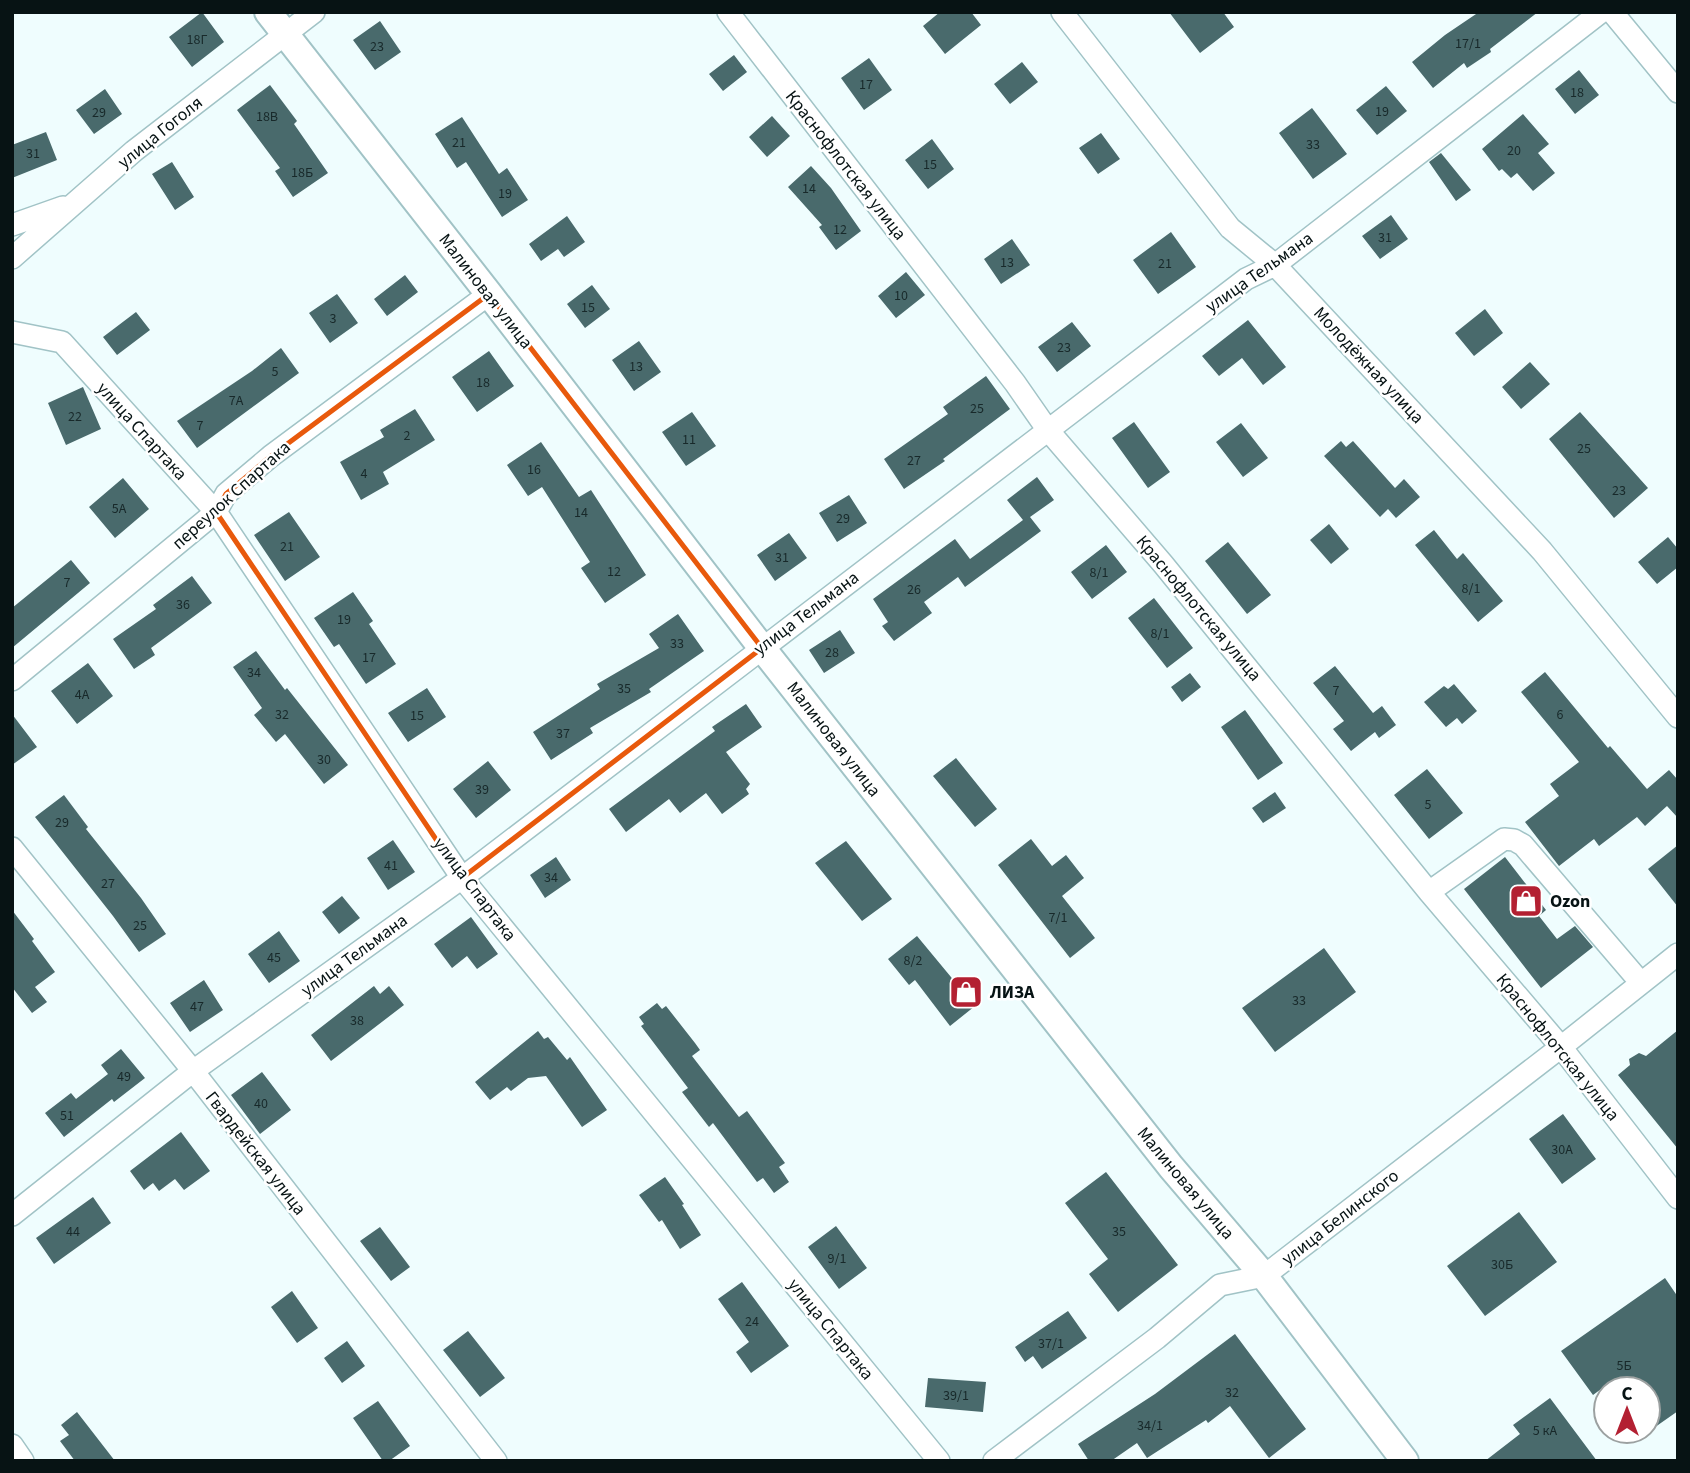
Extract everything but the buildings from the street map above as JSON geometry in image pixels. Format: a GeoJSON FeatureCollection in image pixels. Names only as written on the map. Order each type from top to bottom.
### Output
{"type":"FeatureCollection","features":[{"type":"Feature","properties":{"kind":"street","name":"Малиновая улица"},"geometry":{"type":"LineString","coordinates":[[268,12],[489,293],[762,648],[1171,1167],[1264,1276],[1405,1461]]}},
{"type":"Feature","properties":{"kind":"street","name":"улица Гоголя"},"geometry":{"type":"LineString","coordinates":[[12,258],[134,151],[314,12]]}},
{"type":"Feature","properties":{"kind":"street","name":"Краснофлотская улица"},"geometry":{"type":"LineString","coordinates":[[727,12],[1016,383],[1047,429],[1172,575],[1429,892],[1561,1048],[1678,1198]]}},
{"type":"Feature","properties":{"kind":"street","name":"Молодёжная улица"},"geometry":{"type":"LineString","coordinates":[[1062,12],[1230,228],[1275,265],[1542,551],[1678,717]]}},
{"type":"Feature","properties":{"kind":"street","name":"улица Тельмана"},"geometry":{"type":"LineString","coordinates":[[12,1215],[192,1071],[462,878],[1047,429],[1246,279],[1275,265],[1601,12]]}},
{"type":"Feature","properties":{"kind":"street"},"geometry":{"type":"LineString","coordinates":[[1612,12],[1678,92]]}},
{"type":"Feature","properties":{"kind":"street"},"geometry":{"type":"LineString","coordinates":[[12,225],[78,201]]}},
{"type":"Feature","properties":{"kind":"street","name":"переулок Спартака"},"geometry":{"type":"LineString","coordinates":[[12,680],[216,512],[226,494],[271,456],[489,293]]}},
{"type":"Feature","properties":{"kind":"street","name":"улица Спартака"},"geometry":{"type":"LineString","coordinates":[[12,332],[62,342],[216,512],[462,878],[939,1461]]}},
{"type":"Feature","properties":{"kind":"street"},"geometry":{"type":"LineString","coordinates":[[1429,892],[1504,839],[1514,840],[1524,845],[1641,983]]}},
{"type":"Feature","properties":{"kind":"street","name":"Гвардейская улица"},"geometry":{"type":"LineString","coordinates":[[12,848],[192,1071],[496,1461]]}},
{"type":"Feature","properties":{"kind":"street","name":"улица Белинского"},"geometry":{"type":"LineString","coordinates":[[994,1461],[1157,1338],[1220,1284],[1264,1276],[1561,1048],[1678,954]]}},
{"type":"Feature","properties":{"kind":"street"},"geometry":{"type":"LineString","coordinates":[[12,1445],[23,1461]]}},
{"type":"Feature","properties":{"kind":"highlighted area"},"geometry":{"type":"Polygon","coordinates":[[[489,294],[762,648],[462,878],[216,512],[226,494],[271,456],[489,294]]]}},
{"type":"Feature","properties":{"kind":"place","name":"Ozon"},"geometry":{"type":"Point","coordinates":[1526,901]}},
{"type":"Feature","properties":{"kind":"place","name":"ЛИЗА"},"geometry":{"type":"Point","coordinates":[966,992]}}]}
